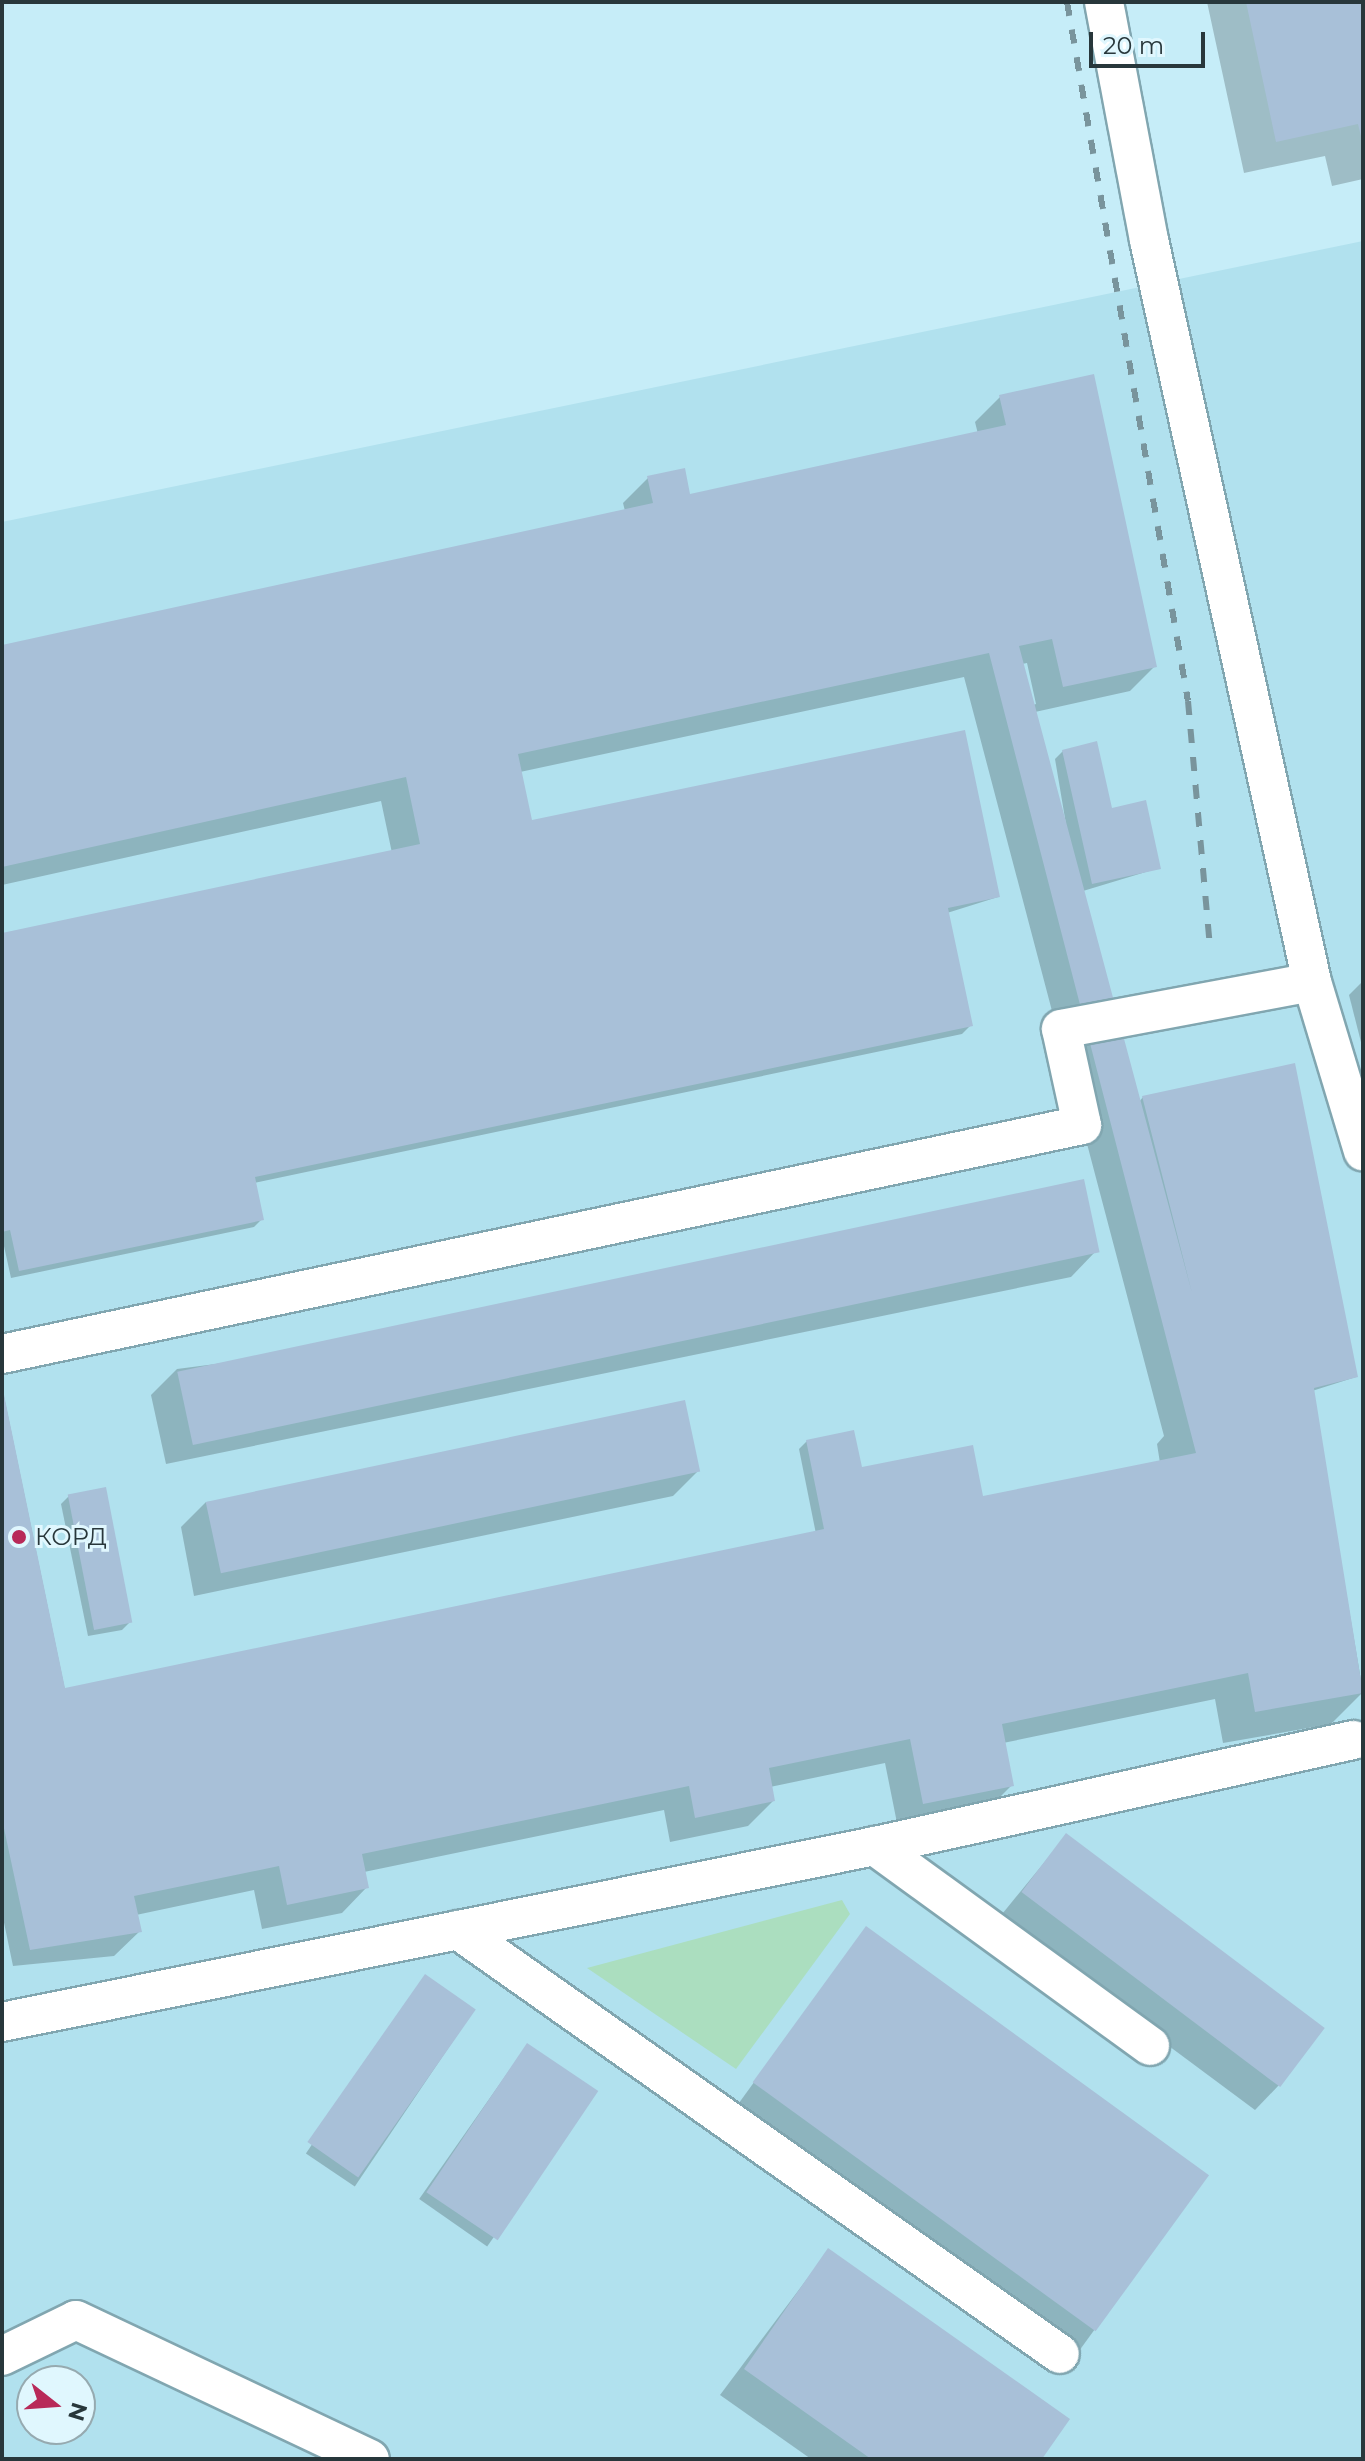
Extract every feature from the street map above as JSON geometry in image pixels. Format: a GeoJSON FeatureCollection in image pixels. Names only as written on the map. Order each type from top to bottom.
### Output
{"type":"FeatureCollection","features":[{"type":"Feature","properties":{"kind":"street"},"geometry":{"type":"LineString","coordinates":[[1104,2],[1149,240],[1312,982],[1363,1151]]}},
{"type":"Feature","properties":{"kind":"street"},"geometry":{"type":"LineString","coordinates":[[2,1354],[1082,1125],[1061,1029],[1312,982]]}},
{"type":"Feature","properties":{"kind":"street"},"geometry":{"type":"LineString","coordinates":[[2,2022],[875,1846],[1353,1740]]}},
{"type":"Feature","properties":{"kind":"street"},"geometry":{"type":"LineString","coordinates":[[875,1846],[1150,2046]]}},
{"type":"Feature","properties":{"kind":"street"},"geometry":{"type":"LineString","coordinates":[[458,1930],[1060,2354]]}},
{"type":"Feature","properties":{"kind":"street"},"geometry":{"type":"LineString","coordinates":[[2,2356],[76,2320],[370,2459]]}},
{"type":"Feature","properties":{"kind":"shaded area"},"geometry":{"type":"Polygon","coordinates":[[[1363,241],[1363,2459],[2,2459],[2,522],[1363,241]]]}},
{"type":"Feature","properties":{"kind":"green space"},"geometry":{"type":"Polygon","coordinates":[[[842,1900],[850,1914],[736,2069],[587,1968],[842,1900]]]}},
{"type":"Feature","properties":{"kind":"building"},"geometry":{"type":"Polygon","coordinates":[[[1246,2],[1363,2],[1363,144],[1358,124],[1276,142],[1246,2]]]}},
{"type":"Feature","properties":{"kind":"building"},"geometry":{"type":"Polygon","coordinates":[[[1094,374],[1157,667],[1063,687],[1052,639],[1019,646],[1192,1293],[1142,1096],[1295,1063],[1358,1377],[1314,1388],[1363,1693],[1255,1712],[1248,1673],[1002,1724],[1014,1786],[923,1804],[910,1739],[769,1768],[775,1801],[695,1818],[689,1786],[362,1854],[369,1888],[287,1905],[279,1866],[134,1896],[142,1932],[30,1950],[2,1819],[2,1385],[65,1688],[824,1529],[806,1440],[854,1430],[862,1467],[973,1445],[983,1496],[1196,1453],[989,653],[518,754],[532,820],[965,730],[1000,897],[948,908],[973,1026],[255,1177],[264,1220],[19,1271],[10,1230],[2,1232],[2,933],[420,844],[406,777],[2,867],[2,645],[653,503],[647,476],[685,468],[690,494],[1006,425],[999,395],[1094,374]]]}},
{"type":"Feature","properties":{"kind":"building"},"geometry":{"type":"Polygon","coordinates":[[[1097,741],[1112,808],[1146,800],[1161,869],[1092,884],[1062,750],[1097,741]]]}},
{"type":"Feature","properties":{"kind":"building"},"geometry":{"type":"Polygon","coordinates":[[[1084,1179],[1100,1252],[193,1445],[177,1372],[1084,1179]]]}},
{"type":"Feature","properties":{"kind":"building"},"geometry":{"type":"Polygon","coordinates":[[[685,1400],[700,1471],[221,1573],[206,1502],[685,1400]]]}},
{"type":"Feature","properties":{"kind":"building"},"geometry":{"type":"Polygon","coordinates":[[[106,1487],[132,1622],[94,1630],[68,1494],[106,1487]]]}},
{"type":"Feature","properties":{"kind":"building"},"geometry":{"type":"Polygon","coordinates":[[[1066,1833],[1325,2028],[1280,2087],[1021,1892],[1066,1833]]]}},
{"type":"Feature","properties":{"kind":"building"},"geometry":{"type":"Polygon","coordinates":[[[866,1926],[1209,2175],[1096,2331],[753,2082],[866,1926]]]}},
{"type":"Feature","properties":{"kind":"building"},"geometry":{"type":"Polygon","coordinates":[[[425,1974],[476,2010],[358,2177],[307,2142],[425,1974]]]}},
{"type":"Feature","properties":{"kind":"building"},"geometry":{"type":"Polygon","coordinates":[[[527,2043],[598,2091],[498,2240],[426,2192],[527,2043]]]}},
{"type":"Feature","properties":{"kind":"building"},"geometry":{"type":"Polygon","coordinates":[[[828,2248],[1070,2419],[1042,2459],[871,2459],[744,2369],[828,2248]]]}},
{"type":"Feature","properties":{"kind":"railway"},"geometry":{"type":"LineString","coordinates":[[1067,2],[1188,701],[1210,946]]}},
{"type":"Feature","properties":{"kind":"place","name":"КОРД"},"geometry":{"type":"Point","coordinates":[19,1537]}}]}
